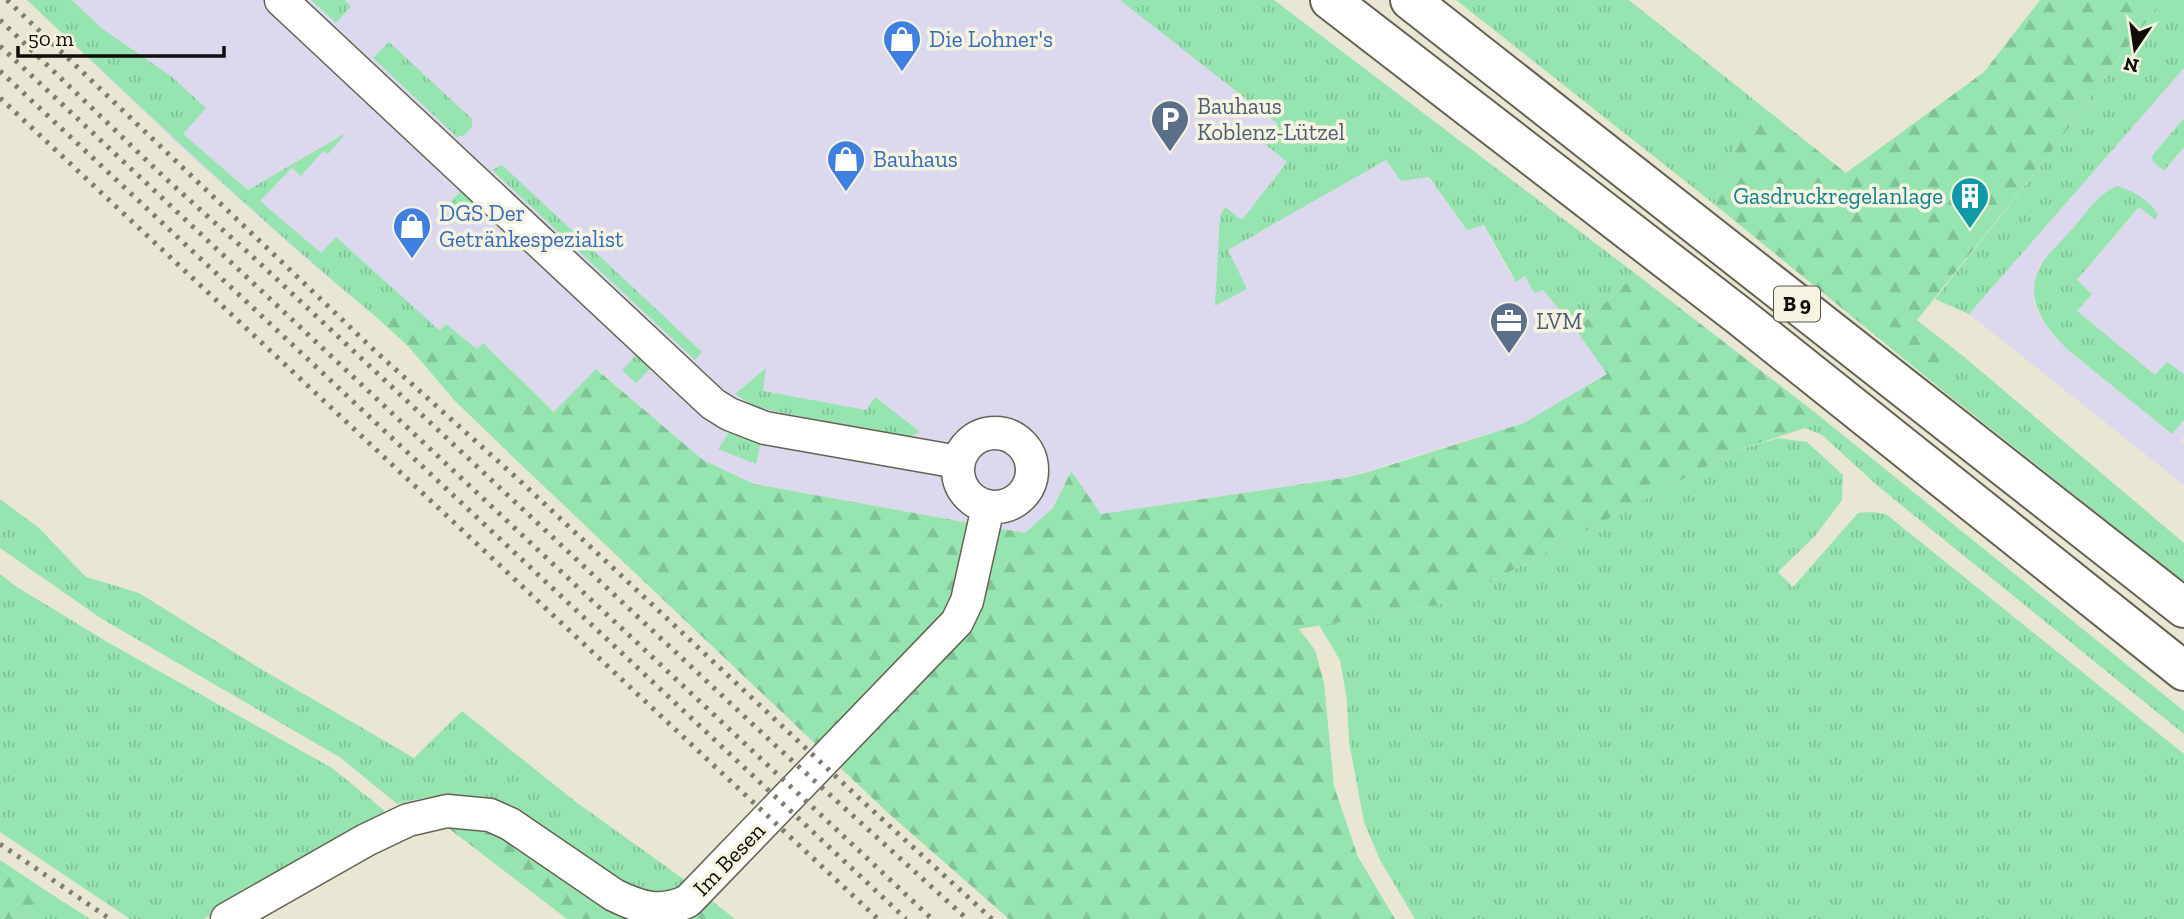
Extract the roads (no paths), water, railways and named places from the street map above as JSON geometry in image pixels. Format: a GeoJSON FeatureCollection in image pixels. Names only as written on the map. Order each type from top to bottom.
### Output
{"type":"FeatureCollection","features":[{"type":"Feature","properties":{"kind":"highway","name":"B 9"},"geometry":{"type":"LineString","coordinates":[[1330,0],[1742,317],[2184,671]]}},
{"type":"Feature","properties":{"kind":"highway","name":"B 9"},"geometry":{"type":"LineString","coordinates":[[1410,0],[2184,608]]}},
{"type":"Feature","properties":{"kind":"street"},"geometry":{"type":"LineString","coordinates":[[281,0],[713,404],[729,414],[765,428],[958,463]]}},
{"type":"Feature","properties":{"kind":"street"},"geometry":{"type":"LineString","coordinates":[[994,432],[1014,438],[1027,450],[1033,468],[1028,488],[1016,502],[1007,506],[988,507],[976,503],[964,491],[958,463],[967,445],[984,434],[994,432]]}},
{"type":"Feature","properties":{"kind":"street","name":"Im Besen"},"geometry":{"type":"LineString","coordinates":[[227,919],[366,840],[408,820],[447,811],[490,815],[510,824],[614,895],[630,903],[664,910],[688,901],[957,622],[967,601],[988,507]]}},
{"type":"Feature","properties":{"kind":"railway"},"geometry":{"type":"LineString","coordinates":[[7,0],[375,351],[519,480],[992,919]]}},
{"type":"Feature","properties":{"kind":"railway"},"geometry":{"type":"LineString","coordinates":[[0,20],[165,178],[776,746],[967,919]]}},
{"type":"Feature","properties":{"kind":"railway"},"geometry":{"type":"LineString","coordinates":[[0,46],[932,919]]}},
{"type":"Feature","properties":{"kind":"railway"},"geometry":{"type":"LineString","coordinates":[[0,71],[906,919]]}},
{"type":"Feature","properties":{"kind":"railway"},"geometry":{"type":"LineString","coordinates":[[0,98],[878,919]]}},
{"type":"Feature","properties":{"kind":"railway"},"geometry":{"type":"LineString","coordinates":[[0,844],[110,919]]}},
{"type":"Feature","properties":{"kind":"place","name":"Die Lohner's"},"geometry":{"type":"Point","coordinates":[902,73]}},
{"type":"Feature","properties":{"kind":"place","name":"Bauhaus Koblenz-Lützel"},"geometry":{"type":"Point","coordinates":[1170,153]}},
{"type":"Feature","properties":{"kind":"place","name":"Bauhaus"},"geometry":{"type":"Point","coordinates":[846,193]}},
{"type":"Feature","properties":{"kind":"place","name":"Gasdruckregelanlage"},"geometry":{"type":"Point","coordinates":[1970,230]}},
{"type":"Feature","properties":{"kind":"place","name":"DGS Der Getränkespezialist"},"geometry":{"type":"Point","coordinates":[412,260]}},
{"type":"Feature","properties":{"kind":"place","name":"LVM"},"geometry":{"type":"Point","coordinates":[1509,355]}}]}
